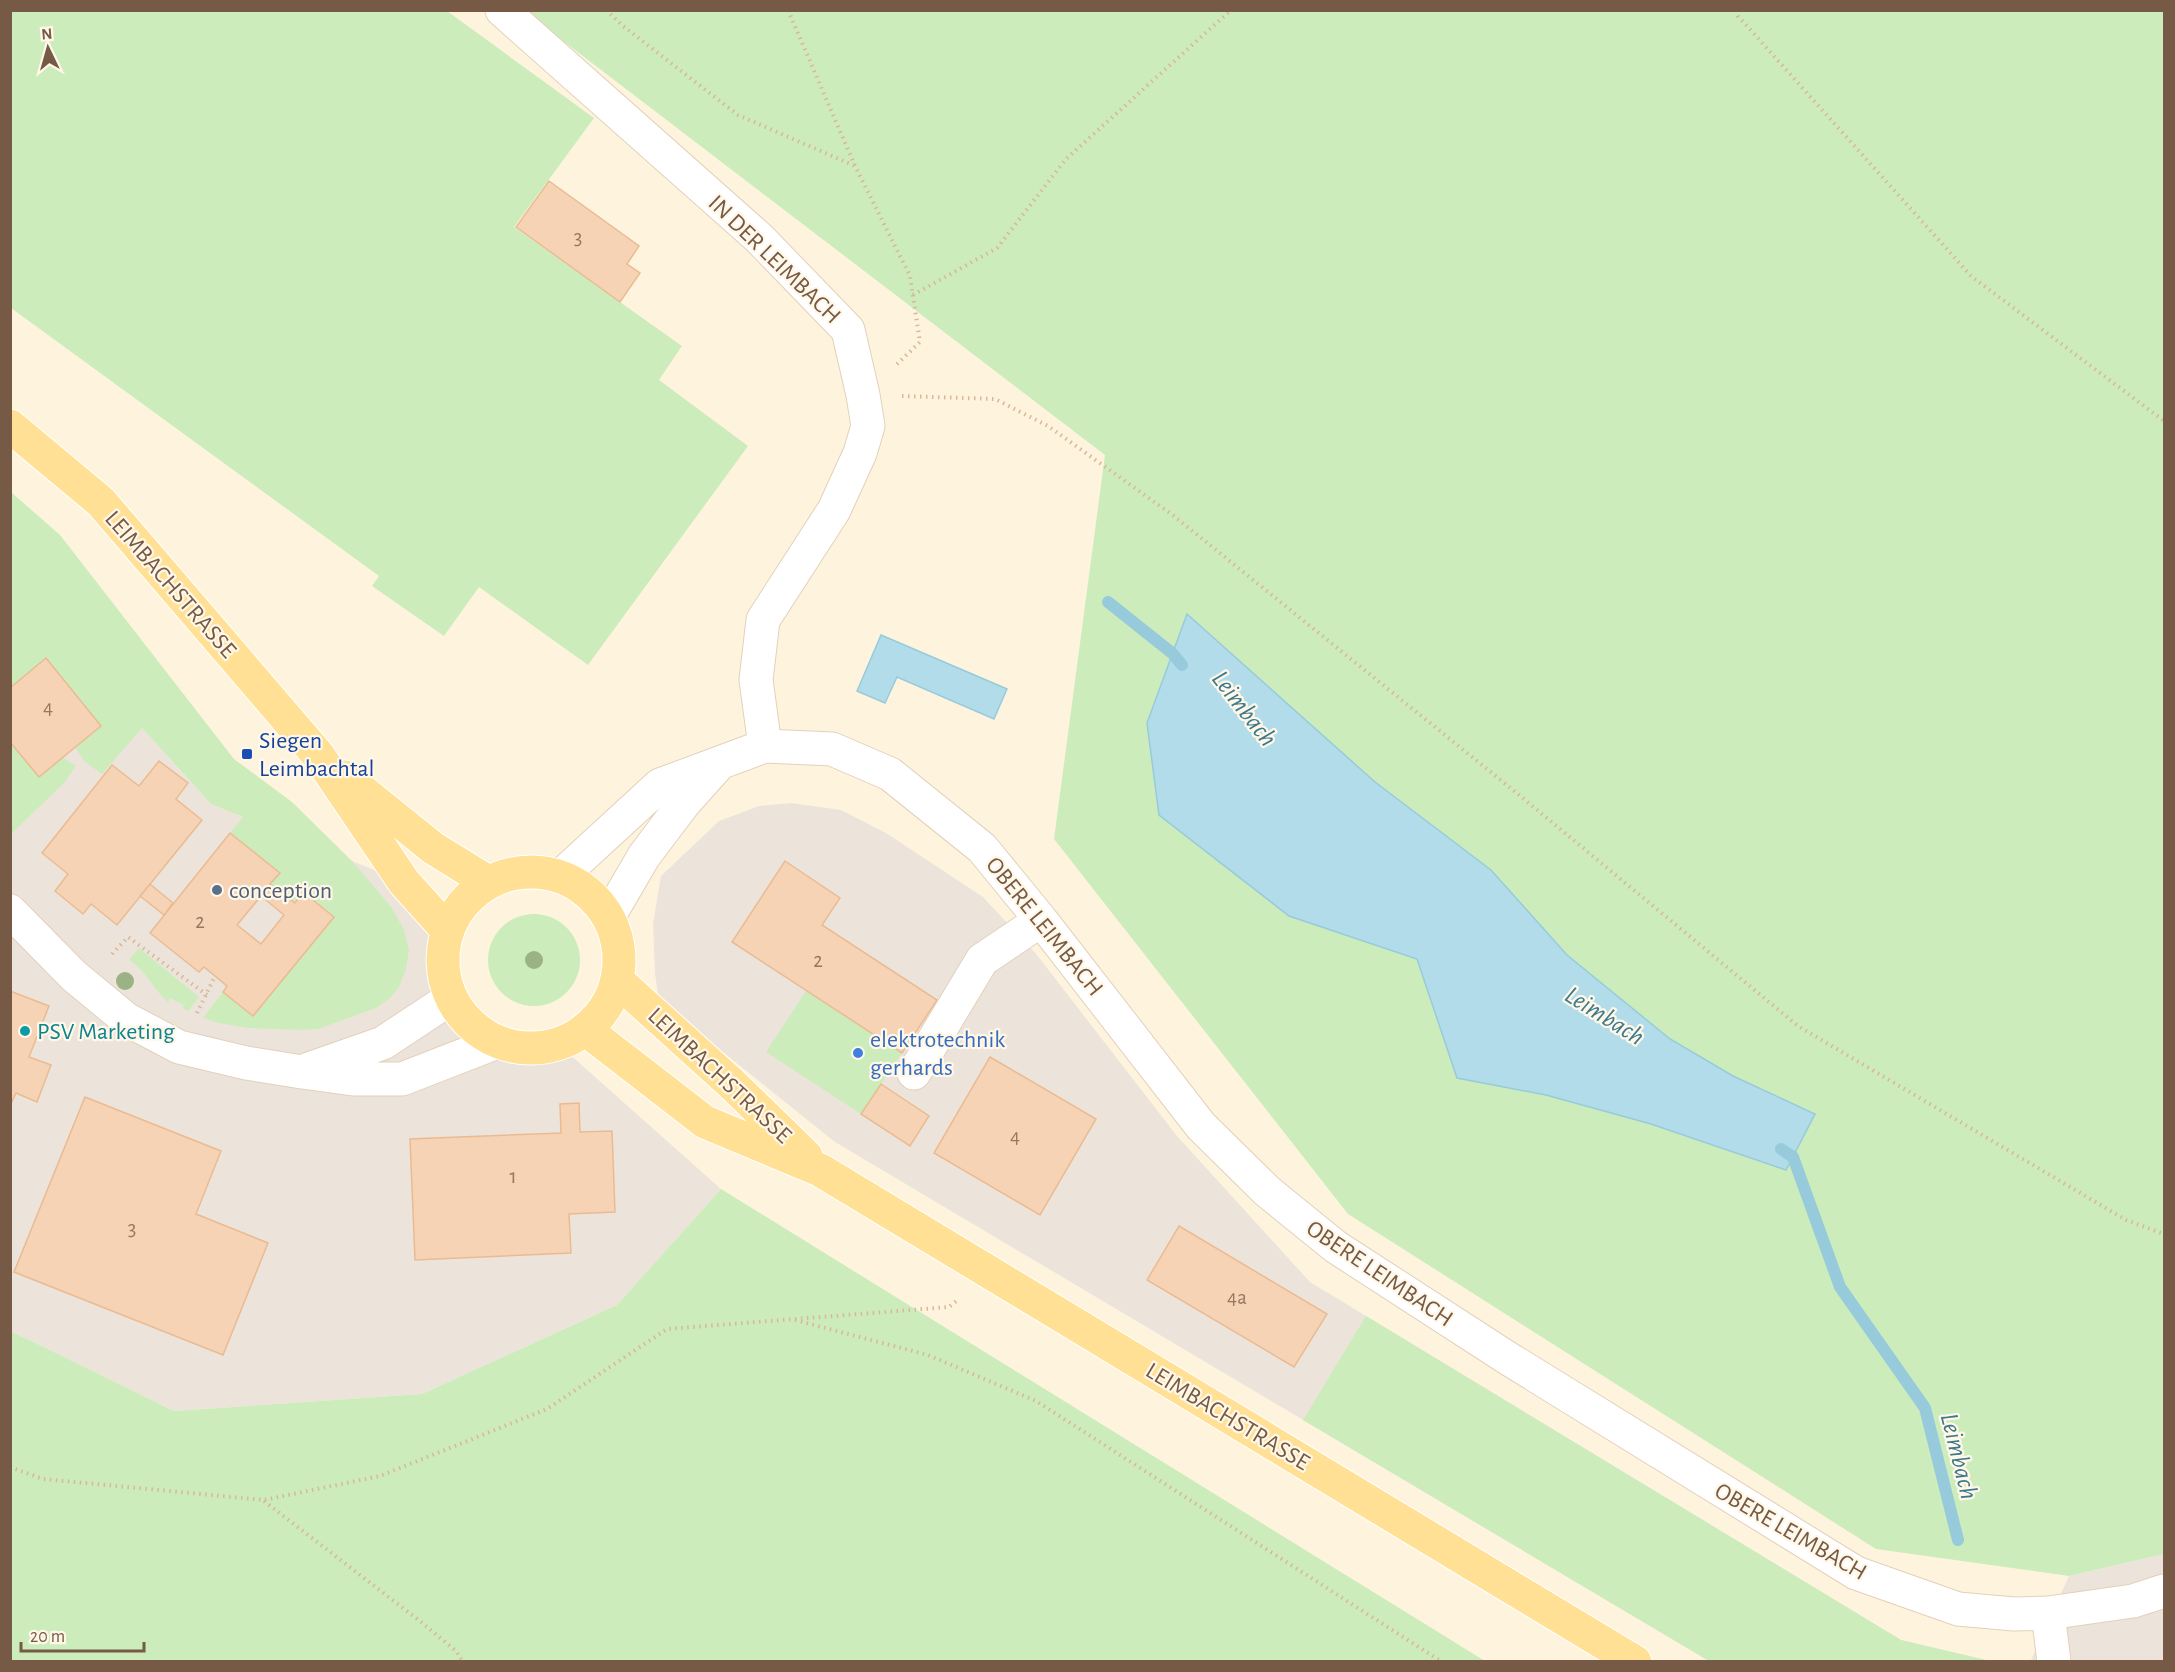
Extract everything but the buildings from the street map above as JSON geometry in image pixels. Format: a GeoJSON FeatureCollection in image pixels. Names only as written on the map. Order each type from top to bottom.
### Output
{"type":"FeatureCollection","features":[{"type":"Feature","properties":{"kind":"main road","name":"LEIMBACHSTRASSE"},"geometry":{"type":"LineString","coordinates":[[10,426],[101,502],[318,756],[404,882],[448,931]]}},
{"type":"Feature","properties":{"kind":"main road","name":"LEIMBACHSTRASSE"},"geometry":{"type":"LineString","coordinates":[[318,756],[433,848],[488,882]]}},
{"type":"Feature","properties":{"kind":"main road"},"geometry":{"type":"LineString","coordinates":[[524,871],[561,876],[588,892],[609,916],[620,948],[618,981],[606,1008],[586,1030],[558,1044],[528,1048],[497,1042],[479,1031],[463,1016],[452,998],[444,976],[443,953],[448,931],[464,903],[488,882],[524,871]]}},
{"type":"Feature","properties":{"kind":"main road","name":"LEIMBACHSTRASSE"},"geometry":{"type":"LineString","coordinates":[[618,981],[733,1085],[820,1170]]}},
{"type":"Feature","properties":{"kind":"main road","name":"LEIMBACHSTRASSE"},"geometry":{"type":"LineString","coordinates":[[586,1030],[705,1122],[820,1170],[1635,1662]]}},
{"type":"Feature","properties":{"kind":"street","name":"IN DER LEIMBACH"},"geometry":{"type":"LineString","coordinates":[[502,10],[759,238],[848,330],[868,426],[860,453],[834,510],[763,620],[756,680],[765,746]]}},
{"type":"Feature","properties":{"kind":"street","name":"OBERE LEIMBACH"},"geometry":{"type":"LineString","coordinates":[[561,876],[660,785],[765,746],[832,749],[890,774],[982,848],[1201,1126],[1266,1191],[1336,1247],[1509,1359],[1856,1573],[1958,1609],[2014,1614],[2048,1613],[2133,1601],[2164,1591]]}},
{"type":"Feature","properties":{"kind":"street","name":"OBERE LEIMBACH"},"geometry":{"type":"LineString","coordinates":[[609,916],[644,856],[684,803],[722,761]]}},
{"type":"Feature","properties":{"kind":"street"},"geometry":{"type":"LineString","coordinates":[[10,911],[74,976],[126,1019],[179,1047],[246,1063],[353,1079],[402,1078],[497,1042]]}},
{"type":"Feature","properties":{"kind":"street"},"geometry":{"type":"LineString","coordinates":[[914,1073],[982,960],[1041,920]]}},
{"type":"Feature","properties":{"kind":"street"},"geometry":{"type":"LineString","coordinates":[[302,1072],[383,1043],[452,998]]}},
{"type":"Feature","properties":{"kind":"street"},"geometry":{"type":"LineString","coordinates":[[2048,1613],[2054,1662]]}},
{"type":"Feature","properties":{"kind":"path"},"geometry":{"type":"LineString","coordinates":[[606,10],[623,26],[738,115],[855,166]]}},
{"type":"Feature","properties":{"kind":"path"},"geometry":{"type":"LineString","coordinates":[[788,10],[855,166],[910,276],[921,342],[863,395]]}},
{"type":"Feature","properties":{"kind":"path"},"geometry":{"type":"LineString","coordinates":[[913,295],[997,248],[1066,159],[1231,10]]}},
{"type":"Feature","properties":{"kind":"path"},"geometry":{"type":"LineString","coordinates":[[1736,10],[1738,16],[1971,276],[2164,421]]}},
{"type":"Feature","properties":{"kind":"path"},"geometry":{"type":"LineString","coordinates":[[863,395],[995,399],[1047,426],[1174,516],[1513,790],[1798,1026],[2126,1220],[2164,1234]]}},
{"type":"Feature","properties":{"kind":"path"},"geometry":{"type":"LineString","coordinates":[[112,954],[128,937],[207,995]]}},
{"type":"Feature","properties":{"kind":"path"},"geometry":{"type":"LineString","coordinates":[[194,1019],[215,976]]}},
{"type":"Feature","properties":{"kind":"path"},"geometry":{"type":"LineString","coordinates":[[10,1467],[43,1479],[264,1500],[380,1476],[547,1409],[667,1329],[949,1306],[994,1273]]}},
{"type":"Feature","properties":{"kind":"path"},"geometry":{"type":"LineString","coordinates":[[789,1319],[928,1355],[1036,1401],[1442,1662]]}},
{"type":"Feature","properties":{"kind":"path"},"geometry":{"type":"LineString","coordinates":[[264,1500],[421,1622],[456,1651],[463,1662]]}},
{"type":"Feature","properties":{"kind":"shaded area"},"geometry":{"type":"Polygon","coordinates":[[[10,616],[142,728],[211,804],[404,882],[448,931],[443,953],[444,976],[451,998],[463,1016],[479,1031],[497,1042],[528,1048],[558,1044],[721,1189],[617,1305],[422,1394],[174,1411],[11,1331],[10,616]]]}},
{"type":"Feature","properties":{"kind":"shaded area"},"geometry":{"type":"Polygon","coordinates":[[[791,803],[841,810],[886,833],[983,897],[1037,955],[1177,1136],[1310,1282],[1901,1640],[1990,1661],[1709,1661],[835,1142],[659,1001],[655,974],[653,924],[661,876],[719,821],[759,806],[791,803]]]}},
{"type":"Feature","properties":{"kind":"shaded area"},"geometry":{"type":"Polygon","coordinates":[[[2164,1554],[2164,1661],[2030,1662],[2069,1576],[2164,1554]]]}},
{"type":"Feature","properties":{"kind":"green space"},"geometry":{"type":"Polygon","coordinates":[[[11,10],[447,11],[594,118],[514,227],[682,346],[659,380],[748,446],[588,665],[479,587],[444,636],[372,586],[379,576],[11,308],[11,10]]]}},
{"type":"Feature","properties":{"kind":"green space"},"geometry":{"type":"Polygon","coordinates":[[[524,11],[2164,11],[2164,1554],[2069,1576],[1876,1549],[1348,1214],[1054,839],[1105,455],[524,11]],[[1187,614],[1417,959],[1457,1078],[1546,1095],[1651,1124],[1815,1114],[1733,1076],[1670,1039],[1567,955],[1491,870],[1375,782],[1187,614]]]}},
{"type":"Feature","properties":{"kind":"green space"},"geometry":{"type":"Polygon","coordinates":[[[11,492],[60,535],[234,759],[292,802],[352,861],[392,908],[404,930],[409,950],[406,969],[399,987],[390,998],[376,1008],[318,1029],[249,1028],[203,1018],[223,992],[254,1016],[334,916],[303,892],[295,903],[270,884],[279,873],[230,833],[243,817],[211,804],[142,728],[102,774],[85,762],[75,747],[101,726],[46,659],[11,688],[11,492]]]}},
{"type":"Feature","properties":{"kind":"green space"},"geometry":{"type":"Polygon","coordinates":[[[11,742],[62,757],[76,766],[64,783],[11,834],[11,742]]]}},
{"type":"Feature","properties":{"kind":"green space"},"geometry":{"type":"Polygon","coordinates":[[[534,914],[552,917],[567,927],[577,942],[580,960],[577,978],[567,993],[552,1003],[534,1006],[516,1003],[501,993],[491,978],[488,960],[491,942],[501,927],[516,917],[534,914]]]}},
{"type":"Feature","properties":{"kind":"green space"},"geometry":{"type":"Polygon","coordinates":[[[139,948],[199,997],[188,1011],[183,1008],[184,1005],[170,998],[168,1002],[141,969],[129,960],[139,948]]]}},
{"type":"Feature","properties":{"kind":"green space"},"geometry":{"type":"Polygon","coordinates":[[[806,991],[902,1053],[861,1114],[766,1052],[806,991]]]}},
{"type":"Feature","properties":{"kind":"green space"},"geometry":{"type":"Polygon","coordinates":[[[721,1189],[1485,1661],[11,1661],[11,1331],[174,1411],[422,1394],[617,1305],[721,1189]]]}},
{"type":"Feature","properties":{"kind":"green space"},"geometry":{"type":"Polygon","coordinates":[[[1366,1316],[1901,1640],[1990,1661],[1709,1661],[1303,1420],[1366,1316]]]}},
{"type":"Feature","properties":{"kind":"water"},"geometry":{"type":"Polygon","coordinates":[[[1187,614],[1375,782],[1491,870],[1567,955],[1670,1039],[1733,1076],[1815,1114],[1786,1170],[1651,1124],[1546,1095],[1457,1078],[1417,959],[1289,916],[1159,815],[1147,723],[1187,614]]]}},
{"type":"Feature","properties":{"kind":"water"},"geometry":{"type":"Polygon","coordinates":[[[881,635],[1007,689],[994,719],[897,677],[885,703],[857,691],[881,635]]]}},
{"type":"Feature","properties":{"kind":"waterway","name":"Leimbach"},"geometry":{"type":"LineString","coordinates":[[1108,602],[1172,653],[1182,665]]}},
{"type":"Feature","properties":{"kind":"waterway","name":"Leimbach"},"geometry":{"type":"LineString","coordinates":[[1781,1149],[1793,1157],[1840,1287],[1925,1408],[1958,1540]]}},
{"type":"Feature","properties":{"kind":"place","name":"Siegen Leimbachtal"},"geometry":{"type":"Point","coordinates":[247,754]}},
{"type":"Feature","properties":{"kind":"place","name":"conception"},"geometry":{"type":"Point","coordinates":[217,890]}},
{"type":"Feature","properties":{"kind":"place","name":"PSV Marketing"},"geometry":{"type":"Point","coordinates":[25,1031]}},
{"type":"Feature","properties":{"kind":"place","name":"elektrotechnik gerhards"},"geometry":{"type":"Point","coordinates":[858,1053]}}]}
